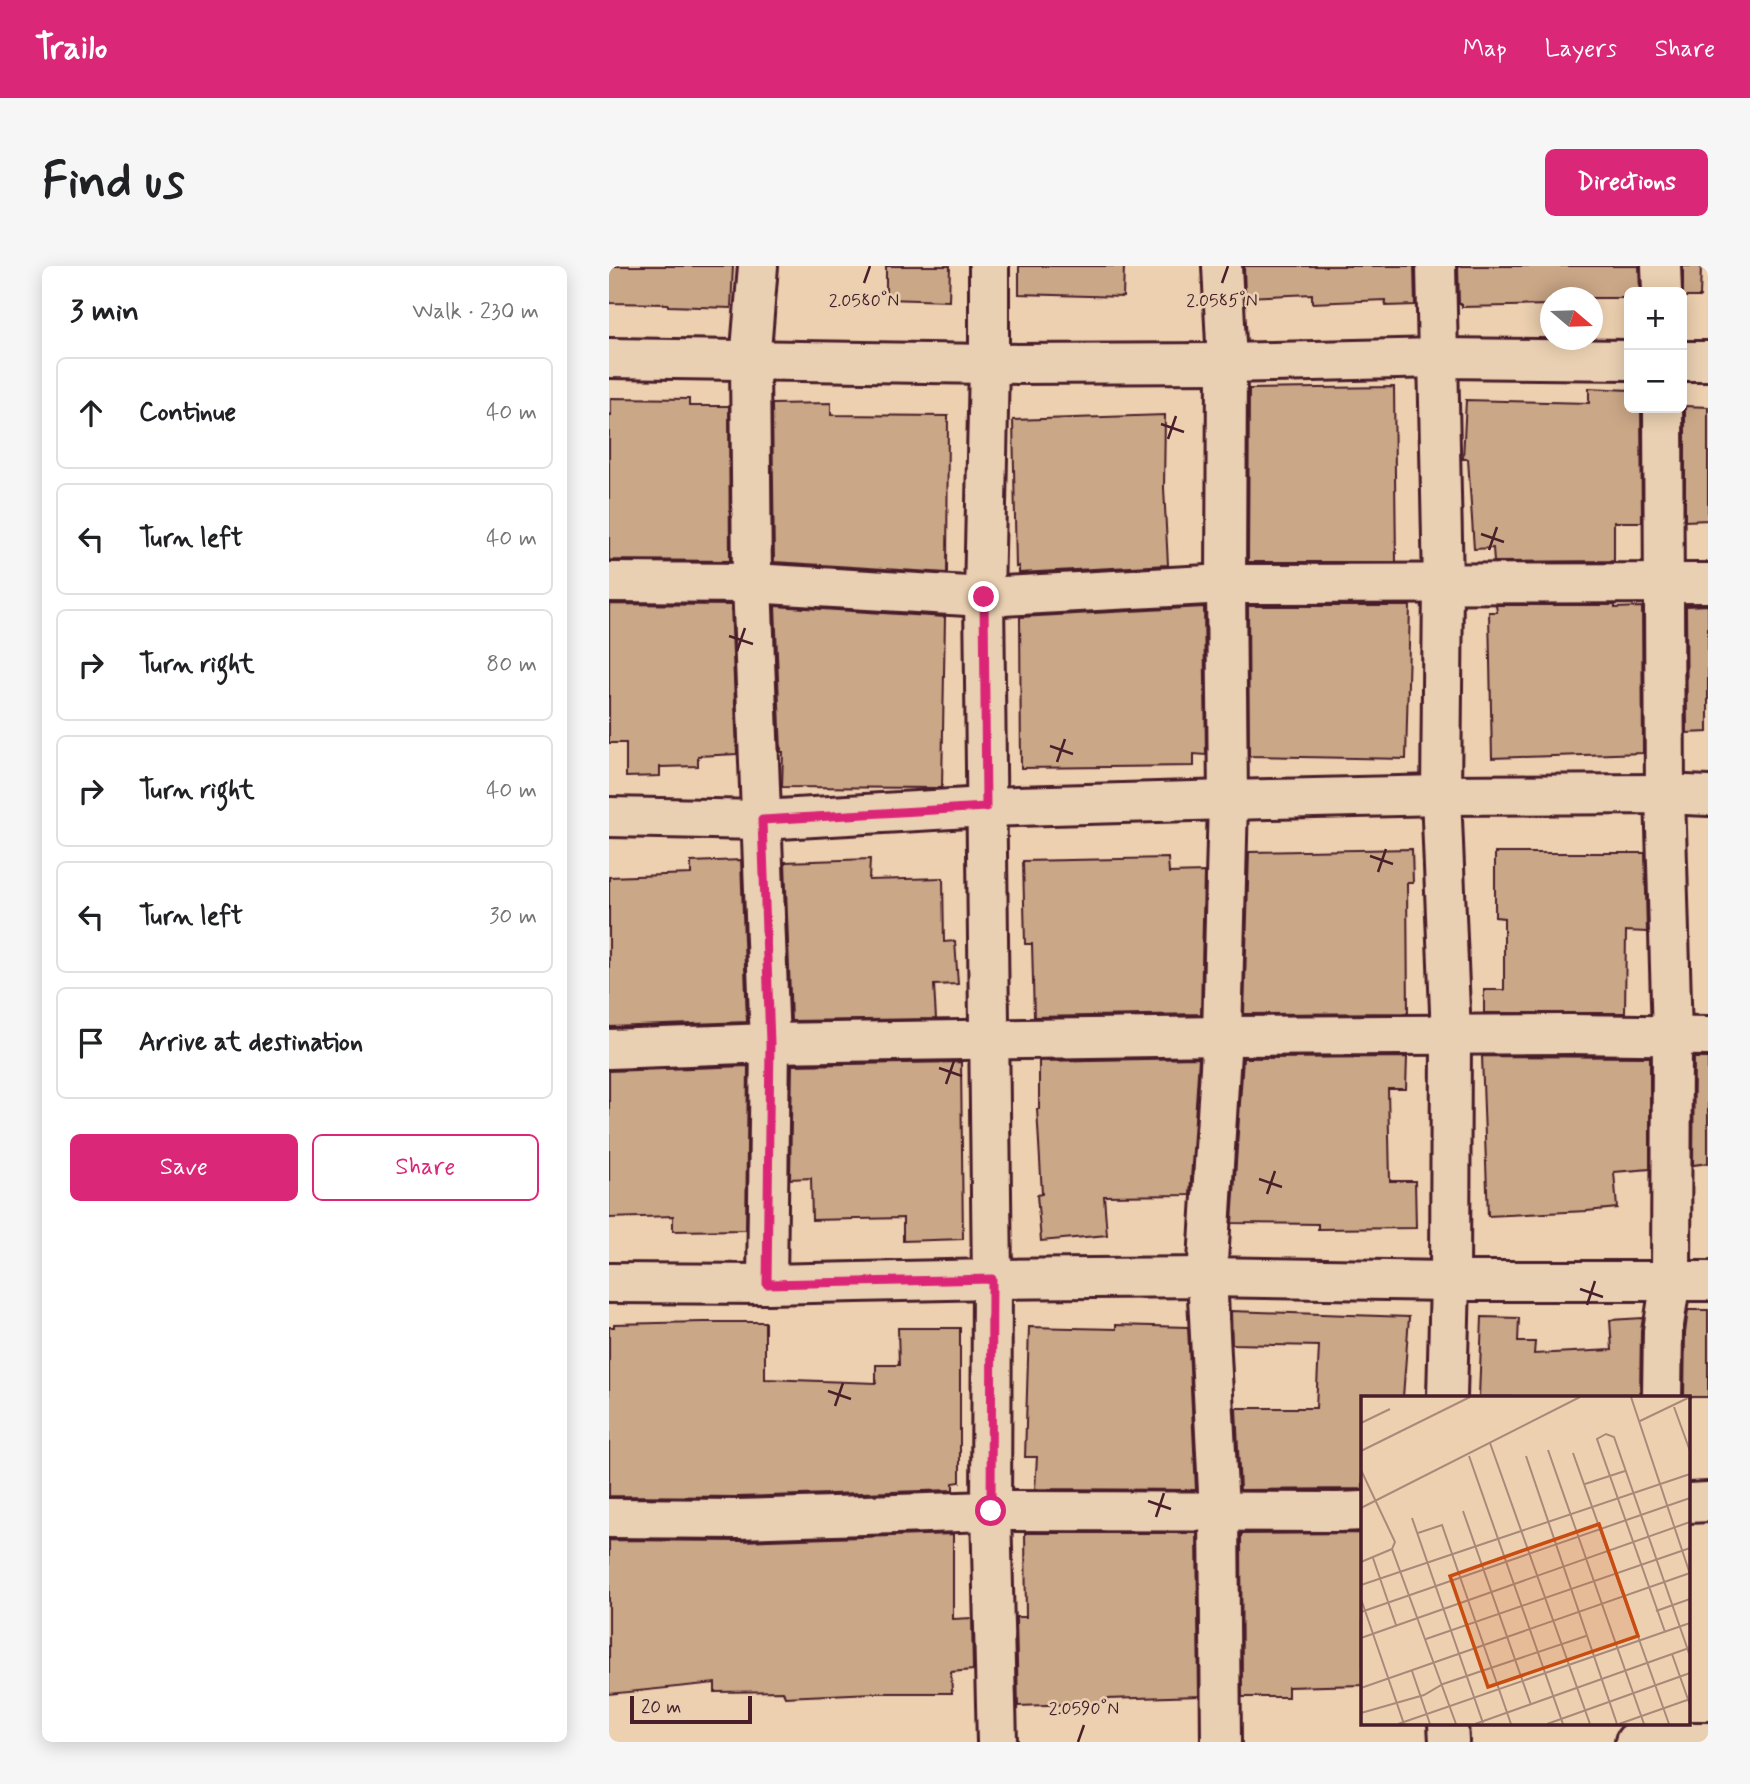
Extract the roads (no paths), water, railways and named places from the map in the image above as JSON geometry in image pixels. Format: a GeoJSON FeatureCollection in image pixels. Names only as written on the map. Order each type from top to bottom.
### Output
{"type":"FeatureCollection","features":[{"type":"Feature","properties":{"kind":"street"},"geometry":{"type":"LineString","coordinates":[[758,266],[750,362],[752,583],[770,1043],[767,1284]]}},
{"type":"Feature","properties":{"kind":"street"},"geometry":{"type":"LineString","coordinates":[[989,266],[984,597],[992,1279],[991,1511],[997,1742]]}},
{"type":"Feature","properties":{"kind":"street"},"geometry":{"type":"LineString","coordinates":[[1221,1742],[1219,1511],[1207,1277],[1223,1036],[1228,800],[1227,363],[1223,266]]}},
{"type":"Feature","properties":{"kind":"street"},"geometry":{"type":"LineString","coordinates":[[1436,266],[1443,584],[1441,795],[1451,1035],[1447,1396]]}},
{"type":"Feature","properties":{"kind":"street"},"geometry":{"type":"LineString","coordinates":[[1661,266],[1662,287]]}},
{"type":"Feature","properties":{"kind":"street"},"geometry":{"type":"LineString","coordinates":[[609,358],[989,364],[1227,363],[1438,358],[1624,360]]}},
{"type":"Feature","properties":{"kind":"street"},"geometry":{"type":"LineString","coordinates":[[1687,360],[1708,360]]}},
{"type":"Feature","properties":{"kind":"street"},"geometry":{"type":"LineString","coordinates":[[1662,1396],[1663,1331],[1690,1280],[1690,1036],[1665,794],[1663,413]]}},
{"type":"Feature","properties":{"kind":"street"},"geometry":{"type":"LineString","coordinates":[[609,582],[752,583],[984,597],[1226,584],[1708,583]]}},
{"type":"Feature","properties":{"kind":"street"},"geometry":{"type":"LineString","coordinates":[[609,817],[762,820],[986,807],[1441,795],[1708,796]]}},
{"type":"Feature","properties":{"kind":"street"},"geometry":{"type":"LineString","coordinates":[[609,1049],[770,1043],[1223,1036],[1690,1036]]}},
{"type":"Feature","properties":{"kind":"street"},"geometry":{"type":"LineString","coordinates":[[609,1283],[767,1284],[1207,1277],[1450,1281],[1690,1280]]}},
{"type":"Feature","properties":{"kind":"street"},"geometry":{"type":"LineString","coordinates":[[609,1518],[738,1519],[991,1511],[1361,1511]]}},
{"type":"Feature","properties":{"kind":"street"},"geometry":{"type":"LineString","coordinates":[[1448,1724],[1448,1742]]}},
{"type":"Feature","properties":{"kind":"street"},"geometry":{"type":"LineString","coordinates":[[1664,1724],[1665,1742]]}},
{"type":"Feature","properties":{"kind":"street"},"geometry":{"type":"LineString","coordinates":[[1635,1742],[1708,1742]]}}]}
